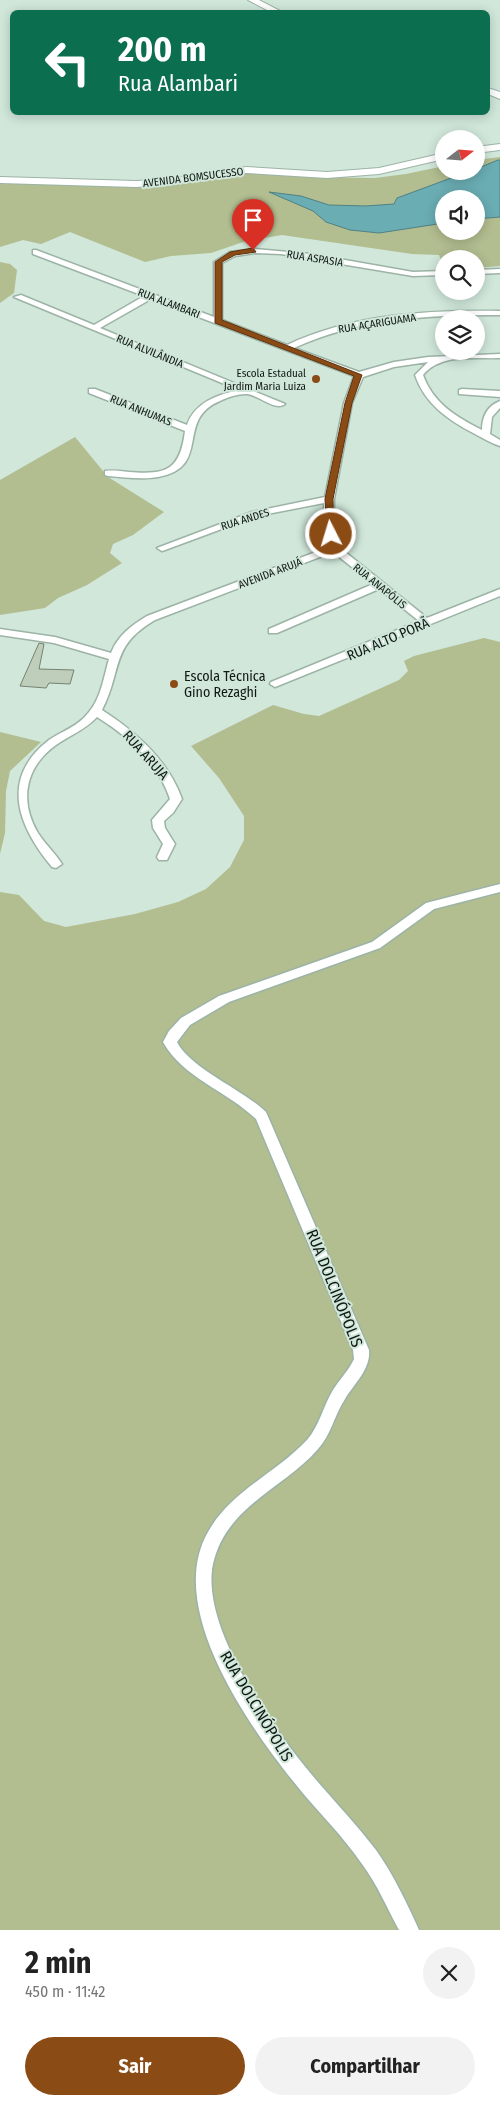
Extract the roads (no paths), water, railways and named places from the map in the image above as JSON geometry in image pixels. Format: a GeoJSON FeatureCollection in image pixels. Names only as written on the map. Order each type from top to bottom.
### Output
{"type":"FeatureCollection","features":[{"type":"Feature","properties":{"kind":"main road"},"geometry":{"type":"LineString","coordinates":[[252,0],[273,10]]}},
{"type":"Feature","properties":{"kind":"main road"},"geometry":{"type":"LineString","coordinates":[[264,0],[285,10]]}},
{"type":"Feature","properties":{"kind":"street"},"geometry":{"type":"LineString","coordinates":[[485,144],[500,142]]}},
{"type":"Feature","properties":{"kind":"street"},"geometry":{"type":"LineString","coordinates":[[485,149],[500,147]]}},
{"type":"Feature","properties":{"kind":"street","name":"AVENIDA BOMSUCESSO"},"geometry":{"type":"LineString","coordinates":[[0,175],[149,179],[250,167],[328,170],[388,164],[435,153]]}},
{"type":"Feature","properties":{"kind":"street","name":"AVENIDA BOMSUCESSO"},"geometry":{"type":"LineString","coordinates":[[0,180],[136,184],[170,182],[246,170],[327,175],[395,168],[435,158]]}},
{"type":"Feature","properties":{"kind":"street","name":"RUA ALAMBARI"},"geometry":{"type":"LineString","coordinates":[[36,252],[359,375]]}},
{"type":"Feature","properties":{"kind":"street","name":"RUA ASPASIA"},"geometry":{"type":"LineString","coordinates":[[218,321],[217,266],[226,255],[239,252],[290,254],[414,274],[435,273]]}},
{"type":"Feature","properties":{"kind":"street"},"geometry":{"type":"LineString","coordinates":[[485,271],[500,270]]}},
{"type":"Feature","properties":{"kind":"street"},"geometry":{"type":"LineString","coordinates":[[94,328],[150,296]]}},
{"type":"Feature","properties":{"kind":"street","name":"RUA ALVILÂNDIA"},"geometry":{"type":"LineString","coordinates":[[18,297],[281,404]]}},
{"type":"Feature","properties":{"kind":"street","name":"RUA AÇARIGUAMA"},"geometry":{"type":"LineString","coordinates":[[287,348],[333,329],[359,324],[442,314],[500,312]]}},
{"type":"Feature","properties":{"kind":"street"},"geometry":{"type":"LineString","coordinates":[[485,356],[500,356]]}},
{"type":"Feature","properties":{"kind":"street"},"geometry":{"type":"LineString","coordinates":[[334,548],[329,518],[329,499],[348,403],[359,375],[407,360],[435,358]]}},
{"type":"Feature","properties":{"kind":"street"},"geometry":{"type":"LineString","coordinates":[[407,360],[419,375],[425,392],[438,407],[500,443]]}},
{"type":"Feature","properties":{"kind":"street"},"geometry":{"type":"LineString","coordinates":[[419,375],[426,366],[437,360]]}},
{"type":"Feature","properties":{"kind":"street","name":"RUA ANHUMAS"},"geometry":{"type":"LineString","coordinates":[[92,391],[190,430]]}},
{"type":"Feature","properties":{"kind":"street"},"geometry":{"type":"LineString","coordinates":[[108,473],[153,474],[168,472],[182,461],[190,439],[193,418],[208,404],[232,393],[248,391]]}},
{"type":"Feature","properties":{"kind":"street"},"geometry":{"type":"LineString","coordinates":[[462,392],[500,394]]}},
{"type":"Feature","properties":{"kind":"street"},"geometry":{"type":"LineString","coordinates":[[486,435],[486,419],[490,412],[500,404]]}},
{"type":"Feature","properties":{"kind":"street","name":"RUA ANDES"},"geometry":{"type":"LineString","coordinates":[[162,548],[255,514],[329,499]]}},
{"type":"Feature","properties":{"kind":"street","name":"RUA ANAPÓLIS"},"geometry":{"type":"LineString","coordinates":[[334,548],[378,586],[426,622]]}},
{"type":"Feature","properties":{"kind":"street","name":"AVENIDA ARUJÁ"},"geometry":{"type":"LineString","coordinates":[[115,657],[117,648],[128,633],[145,621],[334,548]]}},
{"type":"Feature","properties":{"kind":"street"},"geometry":{"type":"LineString","coordinates":[[273,631],[378,586]]}},
{"type":"Feature","properties":{"kind":"street","name":"RUA ALTO PORÃ"},"geometry":{"type":"LineString","coordinates":[[275,684],[500,592]]}},
{"type":"Feature","properties":{"kind":"street"},"geometry":{"type":"LineString","coordinates":[[0,632],[55,640],[115,657],[96,712],[75,729],[36,753],[26,761],[20,772],[16,797],[17,808],[31,834],[56,864]]}},
{"type":"Feature","properties":{"kind":"street","name":"RUA ARUJA"},"geometry":{"type":"LineString","coordinates":[[96,712],[116,723],[156,763],[173,786],[176,799],[169,810],[158,820],[158,828],[169,844],[163,857]]}},
{"type":"Feature","properties":{"kind":"street","name":"RUA DOLCINÓPOLIS"},"geometry":{"type":"LineString","coordinates":[[409,1930],[370,1858],[296,1770],[254,1708],[217,1640],[208,1609],[203,1582],[204,1561],[214,1537],[241,1505],[312,1445],[332,1412],[338,1396],[362,1359],[361,1350],[261,1116],[240,1097],[178,1056],[170,1042],[172,1036],[181,1026],[200,1011],[224,999],[376,944],[430,906],[500,888]]}},
{"type":"Feature","properties":{"kind":"water"},"geometry":{"type":"Polygon","coordinates":[[[500,160],[500,217],[485,218],[485,190],[435,190],[435,224],[379,233],[350,230],[326,222],[313,211],[269,192],[301,196],[329,205],[366,206],[394,204],[397,198],[446,180],[485,180],[485,165],[500,160]]]}},
{"type":"Feature","properties":{"kind":"place","name":"Escola Estadual Jardim Maria Luiza"},"geometry":{"type":"Point","coordinates":[316,379]}},
{"type":"Feature","properties":{"kind":"place","name":"Escola Técnica Gino Rezaghi"},"geometry":{"type":"Point","coordinates":[174,684]}}]}
